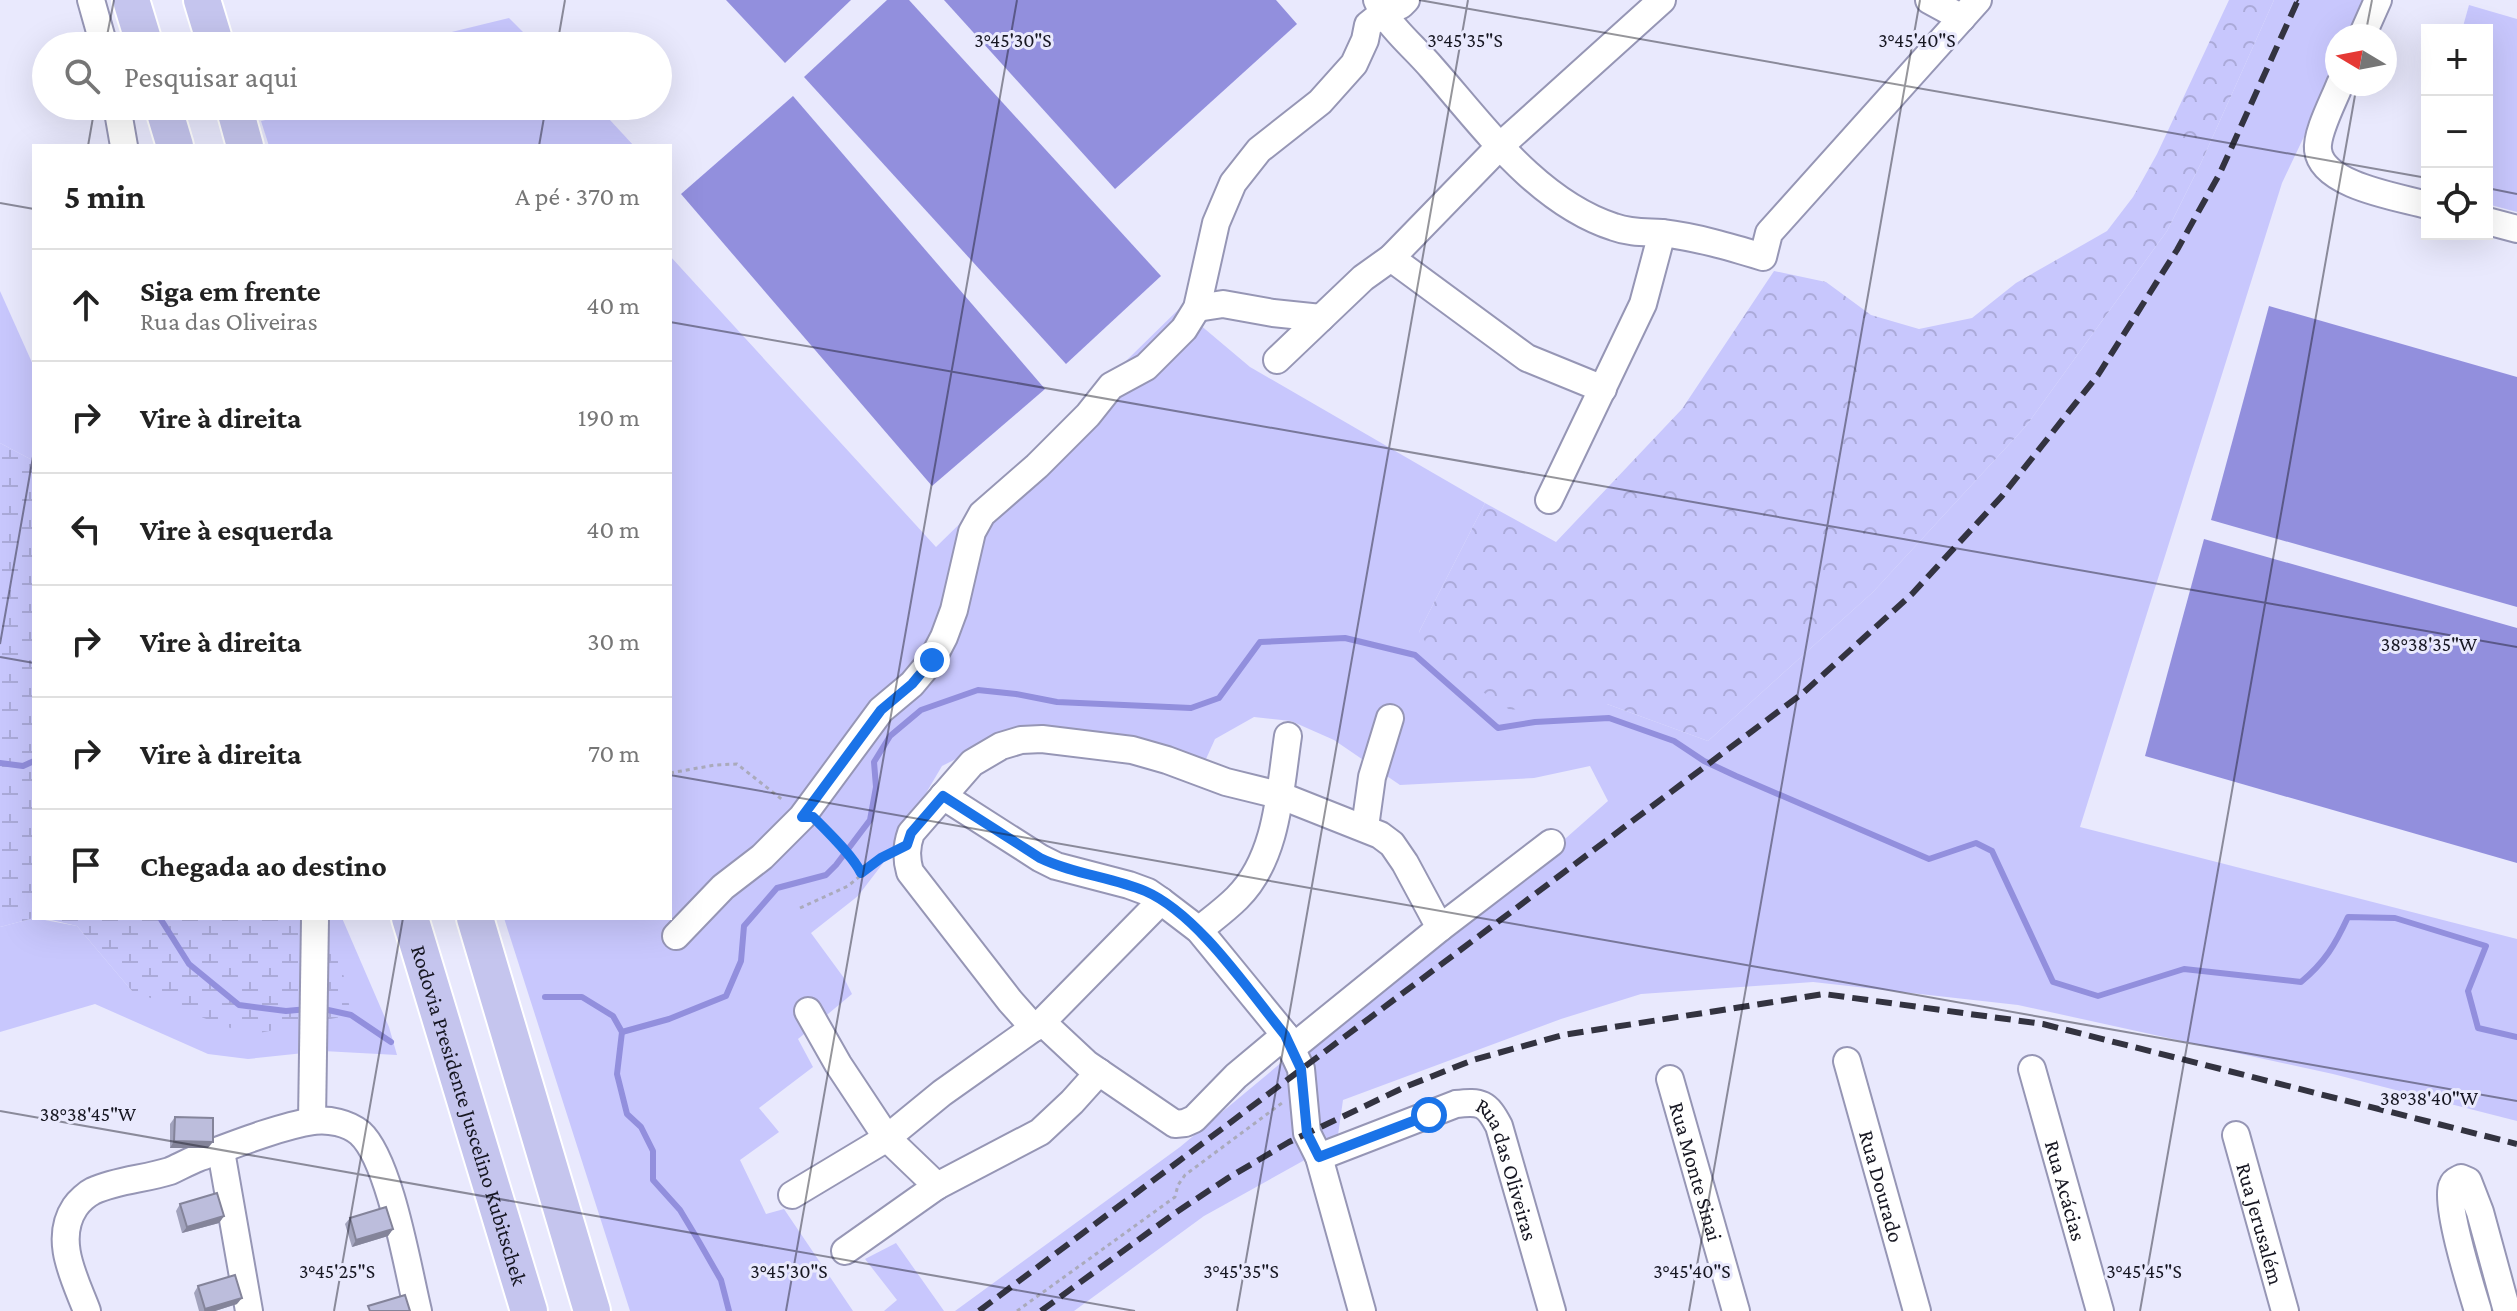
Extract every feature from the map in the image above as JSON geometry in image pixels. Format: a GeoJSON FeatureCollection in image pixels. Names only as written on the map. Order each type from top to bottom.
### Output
{"type":"FeatureCollection","features":[{"type":"Feature","properties":{"kind":"highway"},"geometry":{"type":"LineString","coordinates":[[131,0],[141,32]]}},
{"type":"Feature","properties":{"kind":"highway"},"geometry":{"type":"LineString","coordinates":[[202,0],[212,32]]}},
{"type":"Feature","properties":{"kind":"highway"},"geometry":{"type":"LineString","coordinates":[[167,120],[174,144]]}},
{"type":"Feature","properties":{"kind":"highway"},"geometry":{"type":"LineString","coordinates":[[238,120],[244,144]]}},
{"type":"Feature","properties":{"kind":"highway","name":"Rodovia Presidente Juscelino Kubitschek"},"geometry":{"type":"LineString","coordinates":[[411,920],[529,1311]]}},
{"type":"Feature","properties":{"kind":"highway"},"geometry":{"type":"LineString","coordinates":[[476,920],[592,1311]]}},
{"type":"Feature","properties":{"kind":"street"},"geometry":{"type":"LineString","coordinates":[[91,0],[100,32]]}},
{"type":"Feature","properties":{"kind":"street"},"geometry":{"type":"LineString","coordinates":[[1380,7],[1401,5],[1406,0]]}},
{"type":"Feature","properties":{"kind":"street"},"geometry":{"type":"LineString","coordinates":[[1277,360],[1363,278],[1391,258],[1499,147],[1662,0]]}},
{"type":"Feature","properties":{"kind":"street"},"geometry":{"type":"LineString","coordinates":[[1380,7],[1392,27],[1415,48],[1499,147],[1556,197],[1586,216],[1613,227],[1635,233],[1662,233],[1724,245],[1763,257],[1769,233],[1970,9],[1929,0]]}},
{"type":"Feature","properties":{"kind":"street"},"geometry":{"type":"LineString","coordinates":[[2367,24],[2378,0]]}},
{"type":"Feature","properties":{"kind":"street"},"geometry":{"type":"LineString","coordinates":[[676,936],[723,887],[762,857],[802,817],[881,710],[912,684],[932,660],[954,610],[972,532],[982,514],[1037,466],[1088,415],[1111,386],[1146,367],[1184,329],[1197,308],[1216,223],[1233,183],[1259,150],[1320,102],[1354,64],[1368,25],[1380,7]]}},
{"type":"Feature","properties":{"kind":"street"},"geometry":{"type":"LineString","coordinates":[[2335,96],[2323,124],[2318,150],[2326,167],[2347,182],[2421,203]]}},
{"type":"Feature","properties":{"kind":"street"},"geometry":{"type":"LineString","coordinates":[[119,120],[124,144]]}},
{"type":"Feature","properties":{"kind":"street"},"geometry":{"type":"LineString","coordinates":[[2493,223],[2517,229]]}},
{"type":"Feature","properties":{"kind":"street"},"geometry":{"type":"LineString","coordinates":[[1549,500],[1643,304],[1662,233]]}},
{"type":"Feature","properties":{"kind":"street"},"geometry":{"type":"LineString","coordinates":[[1391,258],[1527,358],[1603,389]]}},
{"type":"Feature","properties":{"kind":"street"},"geometry":{"type":"LineString","coordinates":[[1197,308],[1223,304],[1321,318]]}},
{"type":"Feature","properties":{"kind":"street"},"geometry":{"type":"LineString","coordinates":[[1365,827],[1372,777],[1390,718]]}},
{"type":"Feature","properties":{"kind":"street"},"geometry":{"type":"LineString","coordinates":[[1199,930],[1239,897],[1257,871],[1270,839],[1288,736]]}},
{"type":"Feature","properties":{"kind":"street"},"geometry":{"type":"LineString","coordinates":[[1440,928],[1392,844],[1365,827],[1279,795],[1226,782],[1132,750],[1042,739],[1021,740],[1001,746],[972,763],[911,833],[907,845],[910,872],[1010,1001],[1087,1064],[1175,1124],[1194,1119],[1236,1076],[1289,1041],[1440,928],[1551,843]]}},
{"type":"Feature","properties":{"kind":"street"},"geometry":{"type":"LineString","coordinates":[[943,796],[1056,866],[1148,892],[1199,930],[1289,1041],[1301,1069],[1307,1133],[1319,1157],[1362,1311]]}},
{"type":"Feature","properties":{"kind":"street"},"geometry":{"type":"LineString","coordinates":[[792,1195],[887,1138],[942,1093],[1038,1025],[1161,901]]}},
{"type":"Feature","properties":{"kind":"street"},"geometry":{"type":"LineString","coordinates":[[312,1121],[315,920]]}},
{"type":"Feature","properties":{"kind":"street"},"geometry":{"type":"LineString","coordinates":[[808,1011],[838,1064],[887,1138],[937,1186]]}},
{"type":"Feature","properties":{"kind":"street","name":"Rua Dourado"},"geometry":{"type":"LineString","coordinates":[[1847,1061],[1917,1311]]}},
{"type":"Feature","properties":{"kind":"street","name":"Rua Acácias"},"geometry":{"type":"LineString","coordinates":[[2032,1069],[2100,1311]]}},
{"type":"Feature","properties":{"kind":"street"},"geometry":{"type":"LineString","coordinates":[[845,1251],[937,1186],[1040,1132],[1099,1072]]}},
{"type":"Feature","properties":{"kind":"street","name":"Rua Monte Sinai"},"geometry":{"type":"LineString","coordinates":[[1670,1079],[1736,1311]]}},
{"type":"Feature","properties":{"kind":"street","name":"Rua das Oliveiras"},"geometry":{"type":"LineString","coordinates":[[1319,1157],[1456,1104],[1474,1102],[1491,1109],[1499,1126],[1552,1311]]}},
{"type":"Feature","properties":{"kind":"street"},"geometry":{"type":"LineString","coordinates":[[87,1311],[65,1245],[65,1231],[81,1200],[92,1192],[170,1171],[269,1133],[312,1121],[327,1121],[354,1128],[363,1135],[373,1153],[392,1206],[418,1311]]}},
{"type":"Feature","properties":{"kind":"street","name":"Rua Jerusalém"},"geometry":{"type":"LineString","coordinates":[[2236,1135],[2285,1311]]}},
{"type":"Feature","properties":{"kind":"street"},"geometry":{"type":"LineString","coordinates":[[221,1151],[249,1311]]}},
{"type":"Feature","properties":{"kind":"street"},"geometry":{"type":"LineString","coordinates":[[2478,1311],[2451,1199],[2452,1187],[2461,1178],[2468,1181],[2480,1212],[2507,1311]]}},
{"type":"Feature","properties":{"kind":"path"},"geometry":{"type":"LineString","coordinates":[[672,773],[737,764],[802,817],[813,817],[856,862],[861,873]]}},
{"type":"Feature","properties":{"kind":"path"},"geometry":{"type":"LineString","coordinates":[[800,908],[848,886],[881,858],[907,845]]}},
{"type":"Feature","properties":{"kind":"path"},"geometry":{"type":"LineString","coordinates":[[1017,1311],[1175,1197],[1185,1175],[1303,1088]]}},
{"type":"Feature","properties":{"kind":"green space"},"geometry":{"type":"Polygon","coordinates":[[[2229,0],[2274,0],[2167,231],[2026,426],[1873,592],[1708,741],[1607,704],[1560,704],[1510,710],[1439,663],[1419,632],[1485,503],[1556,542],[1682,409],[1774,271],[1826,282],[1871,315],[1919,329],[1972,318],[2016,283],[2107,231],[2133,197],[2157,154],[2229,0]]]}},
{"type":"Feature","properties":{"kind":"green space"},"geometry":{"type":"Polygon","coordinates":[[[2274,0],[2367,0],[2356,24],[2325,24],[2325,92],[2282,183],[2080,827],[2517,939],[2517,1121],[2333,1074],[2018,1005],[1813,982],[1641,994],[1561,1019],[1343,1100],[1337,1142],[1204,1216],[1074,1311],[955,1311],[1180,1147],[1353,1003],[1549,853],[1608,801],[1590,766],[1534,778],[1400,785],[1334,740],[1291,721],[1254,717],[1215,739],[1206,759],[1105,736],[1010,732],[942,766],[890,854],[858,896],[811,933],[852,994],[798,1039],[813,1067],[759,1108],[779,1132],[740,1160],[766,1214],[784,1209],[853,1311],[630,1311],[505,920],[672,920],[672,258],[936,547],[1180,308],[1250,367],[1485,503],[1419,632],[1560,704],[1607,704],[1708,741],[1873,592],[2026,426],[2167,231],[2274,0]]]}},
{"type":"Feature","properties":{"kind":"green space"},"geometry":{"type":"Polygon","coordinates":[[[2469,5],[2517,19],[2517,212],[2493,206],[2493,24],[2464,24],[2469,5]]]}},
{"type":"Feature","properties":{"kind":"green space"},"geometry":{"type":"Polygon","coordinates":[[[509,18],[523,32],[452,32],[509,18]]]}},
{"type":"Feature","properties":{"kind":"green space"},"geometry":{"type":"Polygon","coordinates":[[[610,120],[632,144],[268,144],[261,121],[610,120]]]}},
{"type":"Feature","properties":{"kind":"green space"},"geometry":{"type":"Polygon","coordinates":[[[0,291],[32,363],[32,460],[0,443],[0,291]]]}},
{"type":"Feature","properties":{"kind":"green space"},"geometry":{"type":"Polygon","coordinates":[[[0,443],[32,460],[32,919],[0,927],[0,443]]]}},
{"type":"Feature","properties":{"kind":"green space"},"geometry":{"type":"Polygon","coordinates":[[[32,919],[77,926],[132,991],[302,920],[343,920],[389,1027],[397,1055],[323,1051],[248,1059],[208,1054],[95,1004],[0,1032],[0,927],[32,919]]]}},
{"type":"Feature","properties":{"kind":"green space"},"geometry":{"type":"Polygon","coordinates":[[[52,920],[308,920],[342,967],[351,1015],[249,1035],[132,991],[77,926],[52,920]]]}},
{"type":"Feature","properties":{"kind":"green space"},"geometry":{"type":"Polygon","coordinates":[[[896,1243],[944,1311],[884,1311],[897,1300],[865,1259],[896,1243]]]}},
{"type":"Feature","properties":{"kind":"shaded area"},"geometry":{"type":"Polygon","coordinates":[[[726,0],[851,0],[785,63],[726,0]]]}},
{"type":"Feature","properties":{"kind":"shaded area"},"geometry":{"type":"Polygon","coordinates":[[[887,0],[909,0],[1161,276],[1066,364],[804,77],[887,0]]]}},
{"type":"Feature","properties":{"kind":"shaded area"},"geometry":{"type":"Polygon","coordinates":[[[944,0],[1276,0],[1297,24],[1115,189],[944,0]]]}},
{"type":"Feature","properties":{"kind":"shaded area"},"geometry":{"type":"Polygon","coordinates":[[[793,96],[1045,389],[932,486],[681,194],[793,96]]]}},
{"type":"Feature","properties":{"kind":"shaded area"},"geometry":{"type":"Polygon","coordinates":[[[2269,306],[2517,377],[2517,607],[2211,520],[2269,306]]]}},
{"type":"Feature","properties":{"kind":"shaded area"},"geometry":{"type":"Polygon","coordinates":[[[2204,539],[2517,628],[2517,863],[2145,756],[2204,539]]]}},
{"type":"Feature","properties":{"kind":"building"},"geometry":{"type":"Polygon","coordinates":[[[175,1117],[213,1118],[213,1142],[174,1141],[175,1117]]]}},
{"type":"Feature","properties":{"kind":"building"},"geometry":{"type":"Polygon","coordinates":[[[217,1193],[224,1216],[187,1227],[180,1204],[217,1193]]]}},
{"type":"Feature","properties":{"kind":"building"},"geometry":{"type":"Polygon","coordinates":[[[386,1207],[393,1229],[356,1240],[350,1218],[386,1207]]]}},
{"type":"Feature","properties":{"kind":"building"},"geometry":{"type":"Polygon","coordinates":[[[235,1275],[242,1298],[205,1309],[198,1286],[235,1275]]]}},
{"type":"Feature","properties":{"kind":"building"},"geometry":{"type":"Polygon","coordinates":[[[405,1295],[410,1311],[370,1311],[368,1306],[405,1295]]]}},
{"type":"Feature","properties":{"kind":"waterway"},"geometry":{"type":"LineString","coordinates":[[622,1032],[669,1019],[726,996],[741,961],[744,926],[777,888],[826,875],[836,865],[870,820],[876,787],[874,762],[890,736],[921,710],[978,690],[1057,702],[1191,708],[1219,698],[1260,642],[1345,638],[1415,655],[1498,728],[1535,722],[1609,718],[1674,741],[1704,761],[1736,776],[1929,859],[1976,843],[1992,851],[2053,982],[2098,996],[2184,969],[2301,982],[2329,952],[2348,917],[2395,918],[2486,946],[2468,991],[2478,1028],[2517,1037]]}},
{"type":"Feature","properties":{"kind":"waterway"},"geometry":{"type":"LineString","coordinates":[[0,763],[23,766],[32,762]]}},
{"type":"Feature","properties":{"kind":"waterway"},"geometry":{"type":"LineString","coordinates":[[161,920],[189,964],[239,1005],[286,1011],[308,1009]]}},
{"type":"Feature","properties":{"kind":"waterway"},"geometry":{"type":"LineString","coordinates":[[545,997],[582,997],[613,1016],[622,1032],[617,1074],[627,1114],[641,1127],[653,1151],[653,1180],[680,1210],[698,1240],[721,1280],[729,1311]]}},
{"type":"Feature","properties":{"kind":"waterway"},"geometry":{"type":"LineString","coordinates":[[319,1008],[351,1015],[391,1042]]}},
{"type":"Feature","properties":{"kind":"tram line"},"geometry":{"type":"LineString","coordinates":[[2295,6],[2298,0]]}},
{"type":"Feature","properties":{"kind":"railway"},"geometry":{"type":"LineString","coordinates":[[979,1311],[1803,693],[1912,594],[2002,496],[2098,375],[2177,250],[2220,173],[2298,0]]}},
{"type":"Feature","properties":{"kind":"railway"},"geometry":{"type":"LineString","coordinates":[[1041,1311],[1228,1178],[1289,1142],[1405,1087],[1473,1060],[1563,1035],[1824,994],[2043,1024],[2517,1144]]}},
{"type":"Feature","properties":{"kind":"route"},"geometry":{"type":"LineString","coordinates":[[932,660],[912,684],[881,710],[802,817],[813,817],[829,832],[856,862],[861,873],[881,858],[907,845],[911,833],[943,796],[1056,866],[1148,892],[1199,930],[1285,1035],[1292,1048],[1301,1069],[1307,1133],[1319,1157],[1429,1115]]}}]}
